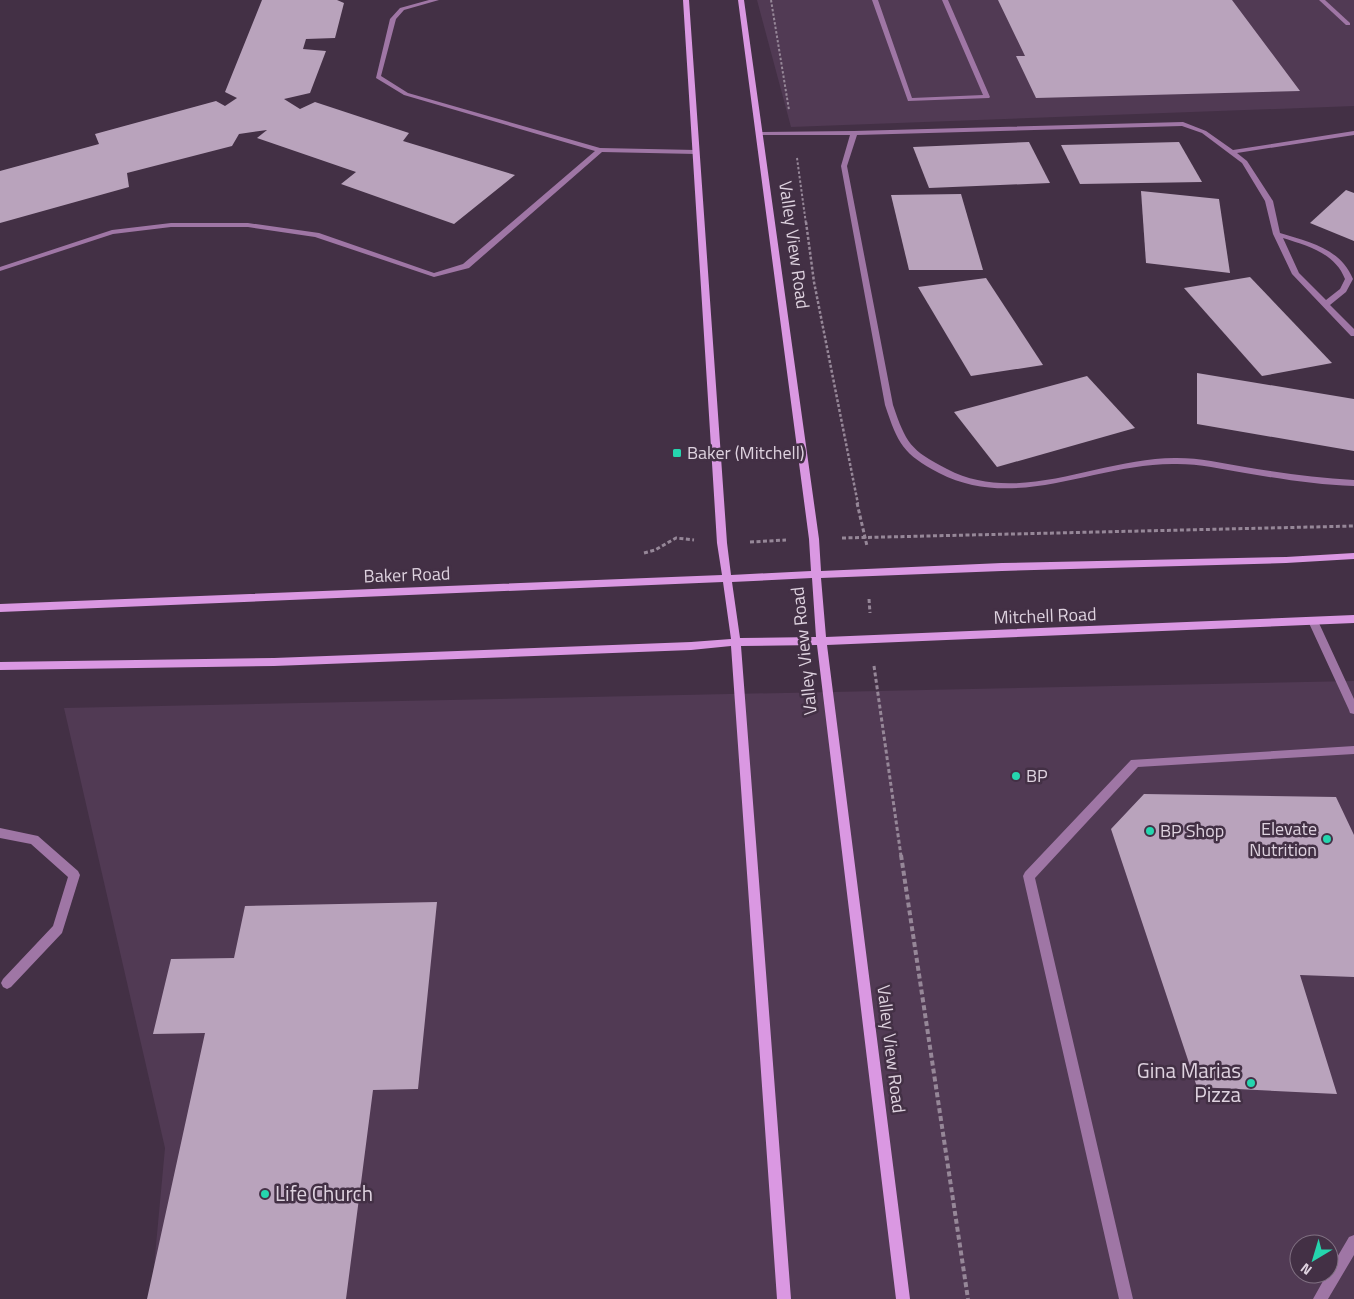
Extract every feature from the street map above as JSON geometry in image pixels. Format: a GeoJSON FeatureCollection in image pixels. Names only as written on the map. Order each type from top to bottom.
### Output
{"type":"FeatureCollection","features":[{"type":"Feature","properties":{"kind":"main road"},"geometry":{"type":"LineString","coordinates":[[686,0],[722,543],[736,642],[784,1299]]}},
{"type":"Feature","properties":{"kind":"main road","name":"Valley View Road"},"geometry":{"type":"LineString","coordinates":[[741,0],[814,538],[821,640],[903,1299]]}},
{"type":"Feature","properties":{"kind":"main road"},"geometry":{"type":"LineString","coordinates":[[815,574],[1354,556]]}},
{"type":"Feature","properties":{"kind":"main road","name":"Baker Road"},"geometry":{"type":"LineString","coordinates":[[0,608],[815,574]]}},
{"type":"Feature","properties":{"kind":"main road","name":"Mitchell Road"},"geometry":{"type":"LineString","coordinates":[[736,642],[871,640],[1354,619]]}},
{"type":"Feature","properties":{"kind":"main road"},"geometry":{"type":"LineString","coordinates":[[0,666],[274,662],[691,646],[736,642]]}},
{"type":"Feature","properties":{"kind":"lane"},"geometry":{"type":"LineString","coordinates":[[436,0],[402,9],[393,18],[378,77],[406,94],[600,150],[696,152]]}},
{"type":"Feature","properties":{"kind":"lane"},"geometry":{"type":"LineString","coordinates":[[876,0],[910,100],[987,97],[945,0]]}},
{"type":"Feature","properties":{"kind":"lane"},"geometry":{"type":"LineString","coordinates":[[1322,0],[1348,24]]}},
{"type":"Feature","properties":{"kind":"lane"},"geometry":{"type":"LineString","coordinates":[[760,133],[854,133],[1183,124],[1204,132],[1245,162],[1268,201],[1277,234],[1296,274],[1354,334]]}},
{"type":"Feature","properties":{"kind":"lane"},"geometry":{"type":"LineString","coordinates":[[854,133],[844,166],[889,405],[897,429],[910,450],[943,473],[984,485],[1029,486],[1108,469],[1167,461],[1197,462],[1319,482],[1354,483]]}},
{"type":"Feature","properties":{"kind":"lane"},"geometry":{"type":"LineString","coordinates":[[1231,152],[1354,133]]}},
{"type":"Feature","properties":{"kind":"lane"},"geometry":{"type":"LineString","coordinates":[[0,270],[112,232],[171,225],[219,225],[248,226],[316,235],[434,275],[466,266],[600,150]]}},
{"type":"Feature","properties":{"kind":"lane"},"geometry":{"type":"LineString","coordinates":[[1277,234],[1309,244],[1339,261],[1347,270],[1349,279],[1343,290],[1324,305]]}},
{"type":"Feature","properties":{"kind":"lane"},"geometry":{"type":"LineString","coordinates":[[1313,621],[1354,710]]}},
{"type":"Feature","properties":{"kind":"lane"},"geometry":{"type":"LineString","coordinates":[[1126,1299],[1029,876],[1135,763],[1354,750]]}},
{"type":"Feature","properties":{"kind":"lane"},"geometry":{"type":"LineString","coordinates":[[0,833],[34,840],[74,875],[58,929],[7,983]]}},
{"type":"Feature","properties":{"kind":"lane"},"geometry":{"type":"LineString","coordinates":[[1320,1299],[1354,1242]]}},
{"type":"Feature","properties":{"kind":"path"},"geometry":{"type":"LineString","coordinates":[[771,0],[793,132],[814,282],[846,452],[866,538],[871,640],[905,886],[968,1299]]}},
{"type":"Feature","properties":{"kind":"path"},"geometry":{"type":"LineString","coordinates":[[676,538],[722,543],[814,538],[1354,526]]}},
{"type":"Feature","properties":{"kind":"shaded area"},"geometry":{"type":"Polygon","coordinates":[[[757,0],[1354,0],[1354,106],[791,127],[757,0]]]}},
{"type":"Feature","properties":{"kind":"shaded area"},"geometry":{"type":"Polygon","coordinates":[[[1354,681],[1354,1299],[151,1299],[165,1148],[64,708],[1354,681]]]}},
{"type":"Feature","properties":{"kind":"building"},"geometry":{"type":"Polygon","coordinates":[[[262,0],[337,0],[344,3],[335,38],[306,39],[303,49],[326,51],[310,93],[284,99],[300,109],[315,102],[409,133],[403,141],[515,175],[454,224],[341,184],[356,172],[257,138],[267,130],[239,134],[232,146],[127,173],[129,187],[0,223],[0,171],[99,144],[95,134],[216,101],[225,106],[237,98],[225,92],[262,0]]]}},
{"type":"Feature","properties":{"kind":"building"},"geometry":{"type":"Polygon","coordinates":[[[998,0],[1232,0],[1300,91],[1036,98],[1016,56],[1025,56],[998,0]]]}},
{"type":"Feature","properties":{"kind":"building"},"geometry":{"type":"Polygon","coordinates":[[[1029,142],[1050,183],[929,188],[913,147],[1029,142]]]}},
{"type":"Feature","properties":{"kind":"building"},"geometry":{"type":"Polygon","coordinates":[[[1179,142],[1202,182],[1080,184],[1061,145],[1179,142]]]}},
{"type":"Feature","properties":{"kind":"building"},"geometry":{"type":"Polygon","coordinates":[[[1346,190],[1354,193],[1354,241],[1310,223],[1346,190]]]}},
{"type":"Feature","properties":{"kind":"building"},"geometry":{"type":"Polygon","coordinates":[[[1141,191],[1219,199],[1230,273],[1146,263],[1141,191]]]}},
{"type":"Feature","properties":{"kind":"building"},"geometry":{"type":"Polygon","coordinates":[[[961,194],[983,270],[909,270],[891,195],[961,194]]]}},
{"type":"Feature","properties":{"kind":"building"},"geometry":{"type":"Polygon","coordinates":[[[1250,277],[1332,363],[1262,376],[1184,288],[1250,277]]]}},
{"type":"Feature","properties":{"kind":"building"},"geometry":{"type":"Polygon","coordinates":[[[986,278],[1043,365],[971,376],[918,287],[986,278]]]}},
{"type":"Feature","properties":{"kind":"building"},"geometry":{"type":"Polygon","coordinates":[[[1197,373],[1354,399],[1354,451],[1197,424],[1197,373]]]}},
{"type":"Feature","properties":{"kind":"building"},"geometry":{"type":"Polygon","coordinates":[[[1087,376],[1135,428],[997,467],[954,412],[1087,376]]]}},
{"type":"Feature","properties":{"kind":"building"},"geometry":{"type":"Polygon","coordinates":[[[1144,794],[1336,797],[1354,835],[1354,977],[1300,975],[1337,1094],[1197,1087],[1111,829],[1144,794]]]}},
{"type":"Feature","properties":{"kind":"building","name":"Life Church"},"geometry":{"type":"Polygon","coordinates":[[[437,902],[418,1089],[373,1090],[346,1299],[147,1299],[205,1033],[153,1034],[171,959],[234,958],[245,906],[437,902]]]}},
{"type":"Feature","properties":{"kind":"place","name":"Baker (Mitchell)"},"geometry":{"type":"Point","coordinates":[677,453]}},
{"type":"Feature","properties":{"kind":"place","name":"BP"},"geometry":{"type":"Point","coordinates":[1016,776]}},
{"type":"Feature","properties":{"kind":"place","name":"BP Shop"},"geometry":{"type":"Point","coordinates":[1150,831]}},
{"type":"Feature","properties":{"kind":"place","name":"Elevate Nutrition"},"geometry":{"type":"Point","coordinates":[1327,839]}},
{"type":"Feature","properties":{"kind":"place","name":"Gina Marias Pizza"},"geometry":{"type":"Point","coordinates":[1251,1083]}},
{"type":"Feature","properties":{"kind":"place","name":"Life Church"},"geometry":{"type":"Point","coordinates":[265,1194]}}]}
